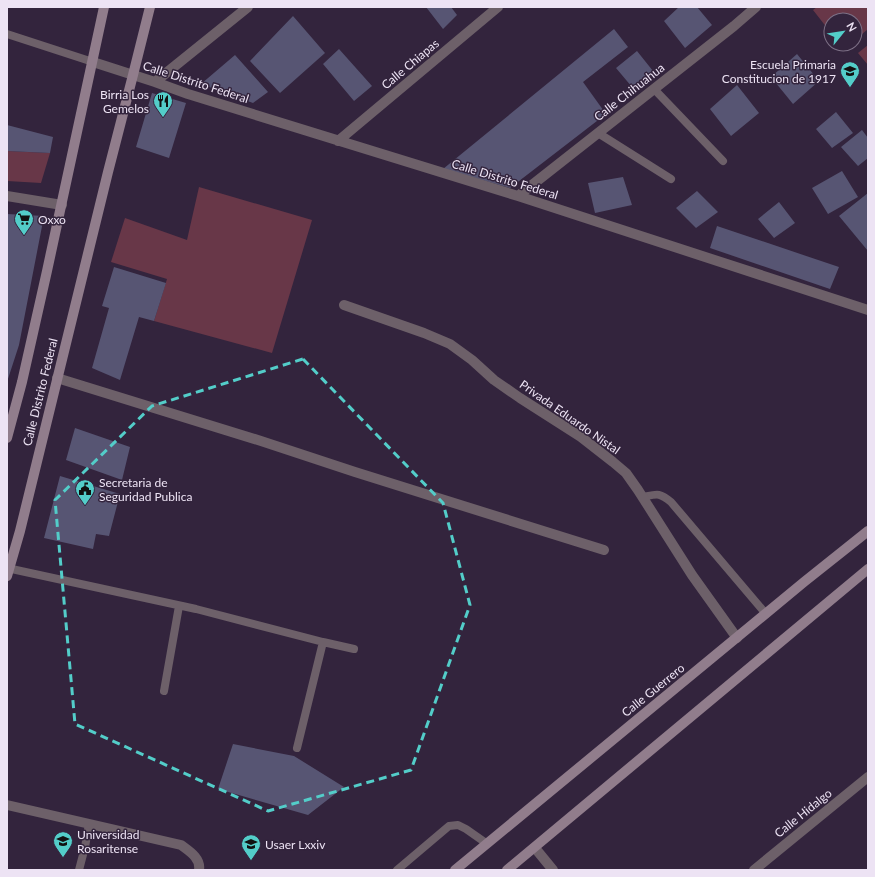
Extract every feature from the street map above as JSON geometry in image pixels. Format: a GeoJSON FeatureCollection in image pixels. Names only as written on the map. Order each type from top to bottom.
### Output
{"type":"FeatureCollection","features":[{"type":"Feature","properties":{"kind":"main road"},"geometry":{"type":"LineString","coordinates":[[93,62],[104,7]]}},
{"type":"Feature","properties":{"kind":"main road"},"geometry":{"type":"LineString","coordinates":[[133,75],[150,7]]}},
{"type":"Feature","properties":{"kind":"main road","name":"Calle Distrito Federal"},"geometry":{"type":"LineString","coordinates":[[7,438],[9,422],[22,382],[93,62]]}},
{"type":"Feature","properties":{"kind":"main road","name":"Calle Distrito Federal"},"geometry":{"type":"LineString","coordinates":[[8,571],[20,531],[133,75]]}},
{"type":"Feature","properties":{"kind":"main road","name":"Calle Guerrero"},"geometry":{"type":"LineString","coordinates":[[454,870],[868,531]]}},
{"type":"Feature","properties":{"kind":"main road"},"geometry":{"type":"LineString","coordinates":[[507,870],[868,569]]}},
{"type":"Feature","properties":{"kind":"street"},"geometry":{"type":"LineString","coordinates":[[155,82],[248,7]]}},
{"type":"Feature","properties":{"kind":"street","name":"Calle Chiapas"},"geometry":{"type":"LineString","coordinates":[[338,141],[498,7]]}},
{"type":"Feature","properties":{"kind":"street","name":"Calle Chihuahua"},"geometry":{"type":"LineString","coordinates":[[518,196],[756,7]]}},
{"type":"Feature","properties":{"kind":"street","name":"Calle Distrito Federal"},"geometry":{"type":"LineString","coordinates":[[93,62],[188,94],[518,196],[868,310]]}},
{"type":"Feature","properties":{"kind":"street"},"geometry":{"type":"LineString","coordinates":[[7,196],[62,205]]}},
{"type":"Feature","properties":{"kind":"street","name":"Privada Eduardo Nistal"},"geometry":{"type":"LineString","coordinates":[[344,305],[424,333],[450,344],[472,360],[494,380],[600,451],[626,473],[643,497],[692,575],[737,638]]}},
{"type":"Feature","properties":{"kind":"street"},"geometry":{"type":"LineString","coordinates":[[57,378],[253,438],[355,472],[604,550]]}},
{"type":"Feature","properties":{"kind":"street","name":"Calle Hidalgo"},"geometry":{"type":"LineString","coordinates":[[754,870],[868,777]]}},
{"type":"Feature","properties":{"kind":"street"},"geometry":{"type":"LineString","coordinates":[[7,805],[180,845],[192,853],[198,861],[199,870]]}},
{"type":"Feature","properties":{"kind":"street"},"geometry":{"type":"LineString","coordinates":[[535,848],[553,870]]}},
{"type":"Feature","properties":{"kind":"lane"},"geometry":{"type":"LineString","coordinates":[[7,34],[93,62]]}},
{"type":"Feature","properties":{"kind":"lane"},"geometry":{"type":"LineString","coordinates":[[654,89],[723,161]]}},
{"type":"Feature","properties":{"kind":"lane"},"geometry":{"type":"LineString","coordinates":[[598,133],[671,179]]}},
{"type":"Feature","properties":{"kind":"lane"},"geometry":{"type":"LineString","coordinates":[[643,497],[657,494],[663,496],[671,502],[766,614]]}},
{"type":"Feature","properties":{"kind":"lane"},"geometry":{"type":"LineString","coordinates":[[8,571],[180,606],[354,649]]}},
{"type":"Feature","properties":{"kind":"lane"},"geometry":{"type":"LineString","coordinates":[[164,691],[180,606]]}},
{"type":"Feature","properties":{"kind":"lane"},"geometry":{"type":"LineString","coordinates":[[297,748],[323,642]]}},
{"type":"Feature","properties":{"kind":"lane"},"geometry":{"type":"LineString","coordinates":[[79,870],[89,824]]}},
{"type":"Feature","properties":{"kind":"lane"},"geometry":{"type":"LineString","coordinates":[[397,870],[449,826],[458,825],[486,843]]}},
{"type":"Feature","properties":{"kind":"highlighted area"},"geometry":{"type":"Polygon","coordinates":[[[303,359],[443,503],[470,605],[411,770],[268,811],[75,724],[55,500],[152,406],[303,359]]]}},
{"type":"Feature","properties":{"kind":"shaded area"},"geometry":{"type":"Polygon","coordinates":[[[817,7],[868,7],[868,29],[863,33],[863,12],[823,12],[823,23],[813,10],[817,7]]]}},
{"type":"Feature","properties":{"kind":"shaded area"},"geometry":{"type":"Polygon","coordinates":[[[868,45],[868,65],[858,53],[863,52],[863,49],[868,45]]]}},
{"type":"Feature","properties":{"kind":"shaded area"},"geometry":{"type":"Polygon","coordinates":[[[7,151],[50,153],[41,183],[7,181],[7,151]]]}},
{"type":"Feature","properties":{"kind":"shaded area"},"geometry":{"type":"Polygon","coordinates":[[[199,187],[312,220],[272,353],[154,321],[167,279],[111,262],[125,218],[187,240],[199,187]]]}},
{"type":"Feature","properties":{"kind":"building"},"geometry":{"type":"Polygon","coordinates":[[[426,7],[451,7],[457,15],[443,29],[426,7]]]}},
{"type":"Feature","properties":{"kind":"building"},"geometry":{"type":"Polygon","coordinates":[[[679,7],[697,7],[712,25],[685,48],[664,21],[679,7]]]}},
{"type":"Feature","properties":{"kind":"building"},"geometry":{"type":"Polygon","coordinates":[[[293,16],[325,53],[280,93],[250,61],[293,16]]]}},
{"type":"Feature","properties":{"kind":"building"},"geometry":{"type":"Polygon","coordinates":[[[614,29],[628,47],[583,82],[606,114],[510,188],[443,169],[614,29]]]}},
{"type":"Feature","properties":{"kind":"building"},"geometry":{"type":"Polygon","coordinates":[[[339,49],[372,86],[354,101],[323,64],[339,49]]]}},
{"type":"Feature","properties":{"kind":"building"},"geometry":{"type":"Polygon","coordinates":[[[637,51],[653,71],[632,87],[616,68],[637,51]]]}},
{"type":"Feature","properties":{"kind":"building"},"geometry":{"type":"Polygon","coordinates":[[[797,54],[819,81],[793,104],[771,77],[797,54]]]}},
{"type":"Feature","properties":{"kind":"building"},"geometry":{"type":"Polygon","coordinates":[[[235,55],[268,92],[253,103],[201,84],[235,55]]]}},
{"type":"Feature","properties":{"kind":"building"},"geometry":{"type":"Polygon","coordinates":[[[737,85],[759,113],[731,136],[710,109],[737,85]]]}},
{"type":"Feature","properties":{"kind":"building","name":"Birria Los Gemelos"},"geometry":{"type":"Polygon","coordinates":[[[152,93],[186,103],[169,158],[136,147],[152,93]]]}},
{"type":"Feature","properties":{"kind":"building"},"geometry":{"type":"Polygon","coordinates":[[[836,112],[853,133],[832,148],[816,129],[836,112]]]}},
{"type":"Feature","properties":{"kind":"building"},"geometry":{"type":"Polygon","coordinates":[[[7,125],[53,137],[50,153],[7,151],[7,125]]]}},
{"type":"Feature","properties":{"kind":"building"},"geometry":{"type":"Polygon","coordinates":[[[862,130],[868,138],[868,158],[858,166],[841,147],[862,130]]]}},
{"type":"Feature","properties":{"kind":"building"},"geometry":{"type":"Polygon","coordinates":[[[842,171],[858,197],[828,214],[812,188],[842,171]]]}},
{"type":"Feature","properties":{"kind":"building"},"geometry":{"type":"Polygon","coordinates":[[[623,177],[632,205],[595,213],[588,183],[623,177]]]}},
{"type":"Feature","properties":{"kind":"building"},"geometry":{"type":"Polygon","coordinates":[[[697,191],[718,212],[696,228],[676,208],[697,191]]]}},
{"type":"Feature","properties":{"kind":"building"},"geometry":{"type":"Polygon","coordinates":[[[868,193],[868,251],[839,216],[868,193]]]}},
{"type":"Feature","properties":{"kind":"building"},"geometry":{"type":"Polygon","coordinates":[[[779,202],[795,223],[774,238],[758,219],[779,202]]]}},
{"type":"Feature","properties":{"kind":"building"},"geometry":{"type":"Polygon","coordinates":[[[7,214],[44,216],[19,345],[7,382],[7,214]]]}},
{"type":"Feature","properties":{"kind":"building"},"geometry":{"type":"Polygon","coordinates":[[[717,226],[839,267],[830,289],[710,248],[717,226]]]}},
{"type":"Feature","properties":{"kind":"building"},"geometry":{"type":"Polygon","coordinates":[[[114,267],[166,283],[154,321],[139,317],[120,380],[92,368],[109,308],[102,306],[114,267]]]}},
{"type":"Feature","properties":{"kind":"building"},"geometry":{"type":"Polygon","coordinates":[[[75,428],[130,447],[122,480],[66,460],[75,428]]]}},
{"type":"Feature","properties":{"kind":"building","name":"Secretaria de Seguridad Publica"},"geometry":{"type":"Polygon","coordinates":[[[60,476],[120,494],[109,536],[96,534],[93,549],[44,538],[60,476]]]}},
{"type":"Feature","properties":{"kind":"building"},"geometry":{"type":"Polygon","coordinates":[[[233,744],[294,756],[344,787],[308,815],[218,789],[233,744]]]}},
{"type":"Feature","properties":{"kind":"place","name":"Escuela Primaria Constitucion de 1917"},"geometry":{"type":"Point","coordinates":[850,88]}},
{"type":"Feature","properties":{"kind":"place","name":"Birria Los Gemelos"},"geometry":{"type":"Point","coordinates":[163,118]}},
{"type":"Feature","properties":{"kind":"place","name":"Oxxo"},"geometry":{"type":"Point","coordinates":[24,236]}},
{"type":"Feature","properties":{"kind":"place","name":"Secretaria de Seguridad Publica"},"geometry":{"type":"Point","coordinates":[85,506]}},
{"type":"Feature","properties":{"kind":"place","name":"Universidad Rosaritense"},"geometry":{"type":"Point","coordinates":[63,858]}},
{"type":"Feature","properties":{"kind":"place","name":"Usaer Lxxiv"},"geometry":{"type":"Point","coordinates":[251,861]}}]}
